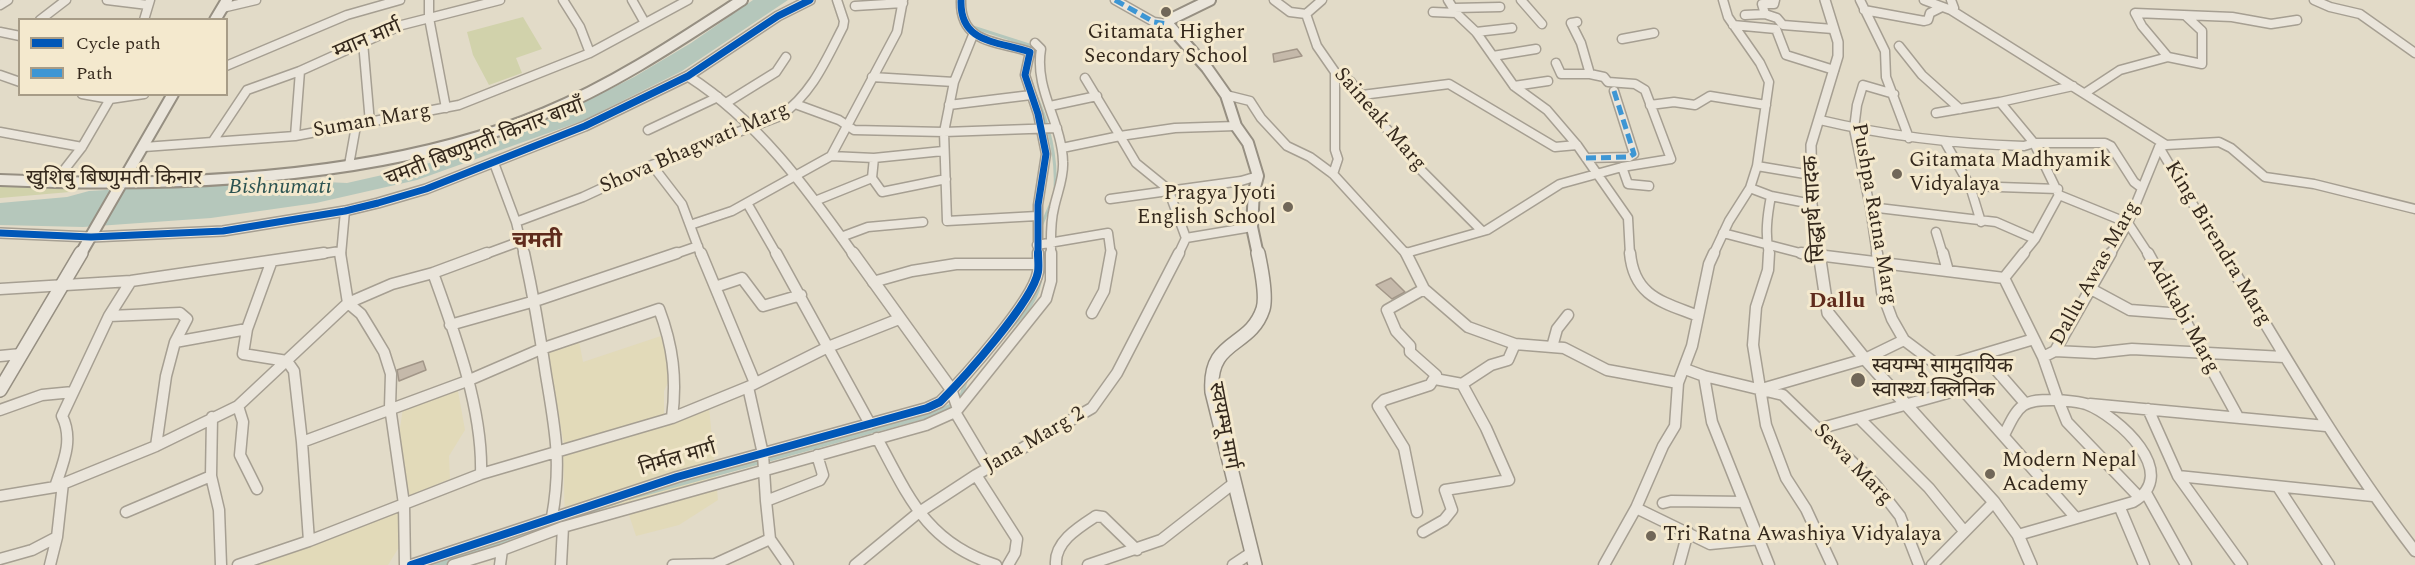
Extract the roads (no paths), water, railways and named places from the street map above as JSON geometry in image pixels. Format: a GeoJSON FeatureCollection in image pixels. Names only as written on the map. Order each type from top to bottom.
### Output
{"type":"FeatureCollection","features":[{"type":"Feature","properties":{"kind":"main road","name":"खुशिबु बिष्णुमती किनार"},"geometry":{"type":"LineString","coordinates":[[0,180],[121,185],[242,177],[350,165],[441,147],[501,130],[578,98],[672,47],[742,0]]}},
{"type":"Feature","properties":{"kind":"main road"},"geometry":{"type":"LineString","coordinates":[[1168,24],[1169,20],[1210,0]]}},
{"type":"Feature","properties":{"kind":"main road"},"geometry":{"type":"LineString","coordinates":[[216,18],[225,4]]}},
{"type":"Feature","properties":{"kind":"main road","name":"स्वयम्भू मार्ग"},"geometry":{"type":"LineString","coordinates":[[1168,24],[1207,68],[1226,95],[1236,126],[1248,143],[1258,176],[1254,192],[1252,226],[1261,266],[1263,306],[1259,318],[1251,328],[1224,351],[1214,363],[1210,377],[1253,559]]}},
{"type":"Feature","properties":{"kind":"main road"},"geometry":{"type":"LineString","coordinates":[[0,390],[144,147],[171,96]]}},
{"type":"Feature","properties":{"kind":"street"},"geometry":{"type":"LineString","coordinates":[[0,5],[8,0]]}},
{"type":"Feature","properties":{"kind":"street"},"geometry":{"type":"LineString","coordinates":[[43,18],[66,0]]}},
{"type":"Feature","properties":{"kind":"street"},"geometry":{"type":"LineString","coordinates":[[107,0],[149,2],[145,18]]}},
{"type":"Feature","properties":{"kind":"street"},"geometry":{"type":"LineString","coordinates":[[225,4],[256,0]]}},
{"type":"Feature","properties":{"kind":"street"},"geometry":{"type":"LineString","coordinates":[[228,65],[339,18],[400,0]]}},
{"type":"Feature","properties":{"kind":"street"},"geometry":{"type":"LineString","coordinates":[[429,0],[429,18],[446,108]]}},
{"type":"Feature","properties":{"kind":"street","name":"म्यान मार्ग"},"geometry":{"type":"LineString","coordinates":[[213,141],[247,90],[300,71],[402,25],[500,0]]}},
{"type":"Feature","properties":{"kind":"street"},"geometry":{"type":"LineString","coordinates":[[563,0],[580,27],[590,53]]}},
{"type":"Feature","properties":{"kind":"street"},"geometry":{"type":"LineString","coordinates":[[632,0],[645,23]]}},
{"type":"Feature","properties":{"kind":"street","name":"Suman Marg"},"geometry":{"type":"LineString","coordinates":[[144,147],[295,136],[446,108],[590,53],[688,0]]}},
{"type":"Feature","properties":{"kind":"street","name":"चमती बिष्णुमती किनार बायाँ"},"geometry":{"type":"LineString","coordinates":[[0,233],[223,231],[345,211],[426,189],[585,126],[688,76],[778,16],[810,0]]}},
{"type":"Feature","properties":{"kind":"street","name":"Shova Bhagwati Marg"},"geometry":{"type":"LineString","coordinates":[[516,222],[583,197],[652,165],[780,116],[798,105],[843,27],[844,21],[837,0]]}},
{"type":"Feature","properties":{"kind":"street"},"geometry":{"type":"LineString","coordinates":[[1115,0],[1148,19],[1168,24]]}},
{"type":"Feature","properties":{"kind":"street"},"geometry":{"type":"LineString","coordinates":[[1274,0],[1290,12],[1306,14],[1322,0]]}},
{"type":"Feature","properties":{"kind":"street"},"geometry":{"type":"LineString","coordinates":[[1448,0],[1455,11],[1476,32],[1514,86],[1547,110],[1577,145],[1628,218],[1630,257],[1638,284],[1658,300],[1698,316]]}},
{"type":"Feature","properties":{"kind":"street"},"geometry":{"type":"LineString","coordinates":[[1521,0],[1542,24]]}},
{"type":"Feature","properties":{"kind":"street"},"geometry":{"type":"LineString","coordinates":[[1604,565],[1636,508],[1663,446],[1675,426],[1678,383],[1685,369],[1709,264],[1723,232],[1750,188],[1757,166],[1770,90],[1767,74],[1733,25],[1723,0]]}},
{"type":"Feature","properties":{"kind":"street"},"geometry":{"type":"LineString","coordinates":[[1765,14],[1762,4],[1774,4],[1775,0]]}},
{"type":"Feature","properties":{"kind":"street","name":"सिद्धार्थ सादक"},"geometry":{"type":"LineString","coordinates":[[1825,0],[1839,51],[1811,145],[1811,175],[1812,204],[1828,313],[1864,358],[1994,502],[2018,535],[2031,565]]}},
{"type":"Feature","properties":{"kind":"street"},"geometry":{"type":"LineString","coordinates":[[1860,0],[1885,51],[1887,61],[1884,70],[1909,138]]}},
{"type":"Feature","properties":{"kind":"street","name":"King Birendra Marg"},"geometry":{"type":"LineString","coordinates":[[1924,0],[1951,10],[2085,93],[2162,146],[2326,426],[2373,496],[2415,551]]}},
{"type":"Feature","properties":{"kind":"street"},"geometry":{"type":"LineString","coordinates":[[1951,0],[1954,8],[1951,10]]}},
{"type":"Feature","properties":{"kind":"street"},"geometry":{"type":"LineString","coordinates":[[2314,0],[2332,8],[2345,8],[2378,24],[2393,38],[2415,52]]}},
{"type":"Feature","properties":{"kind":"street"},"geometry":{"type":"LineString","coordinates":[[2345,8],[2350,0]]}},
{"type":"Feature","properties":{"kind":"street"},"geometry":{"type":"LineString","coordinates":[[961,1],[961,19],[973,35],[954,82],[944,132],[947,221],[1037,216]]}},
{"type":"Feature","properties":{"kind":"street"},"geometry":{"type":"LineString","coordinates":[[690,225],[747,203],[831,156],[897,32],[903,2],[855,6]]}},
{"type":"Feature","properties":{"kind":"street"},"geometry":{"type":"LineString","coordinates":[[1433,12],[1500,7]]}},
{"type":"Feature","properties":{"kind":"street"},"geometry":{"type":"LineString","coordinates":[[1864,10],[1928,21],[1930,13],[1942,7]]}},
{"type":"Feature","properties":{"kind":"street"},"geometry":{"type":"LineString","coordinates":[[2168,57],[2142,26],[2135,13],[2232,17],[2271,24],[2297,20]]}},
{"type":"Feature","properties":{"kind":"street","name":"Saineak Marg"},"geometry":{"type":"LineString","coordinates":[[1306,14],[1317,46],[1335,72],[1351,82],[1414,163],[1482,231]]}},
{"type":"Feature","properties":{"kind":"street"},"geometry":{"type":"LineString","coordinates":[[1745,15],[1765,14],[1777,18],[1785,55],[1834,70]]}},
{"type":"Feature","properties":{"kind":"street"},"geometry":{"type":"LineString","coordinates":[[2085,93],[2120,70],[2168,57],[2202,64],[2202,31],[2186,16]]}},
{"type":"Feature","properties":{"kind":"street"},"geometry":{"type":"LineString","coordinates":[[1577,22],[1571,23],[1581,43],[1590,74]]}},
{"type":"Feature","properties":{"kind":"street"},"geometry":{"type":"LineString","coordinates":[[1733,25],[1833,29]]}},
{"type":"Feature","properties":{"kind":"street"},"geometry":{"type":"LineString","coordinates":[[1476,32],[1512,28]]}},
{"type":"Feature","properties":{"kind":"street"},"geometry":{"type":"LineString","coordinates":[[0,32],[18,35]]}},
{"type":"Feature","properties":{"kind":"street"},"geometry":{"type":"LineString","coordinates":[[1622,39],[1654,33]]}},
{"type":"Feature","properties":{"kind":"street","name":"निर्मल मार्ग"},"geometry":{"type":"LineString","coordinates":[[411,565],[677,477],[935,406],[952,390],[1014,316],[1035,284],[1038,264],[1037,216],[1046,154],[1039,129],[1038,114],[1025,73],[1030,52],[973,35]]}},
{"type":"Feature","properties":{"kind":"street"},"geometry":{"type":"LineString","coordinates":[[363,42],[370,123]]}},
{"type":"Feature","properties":{"kind":"street"},"geometry":{"type":"LineString","coordinates":[[453,565],[502,550],[563,527],[926,425],[957,409],[1046,299],[1053,268],[1051,226],[1065,172],[1057,128],[1038,70],[1041,49],[1035,43]]}},
{"type":"Feature","properties":{"kind":"street"},"geometry":{"type":"LineString","coordinates":[[1899,46],[1917,70],[1960,109]]}},
{"type":"Feature","properties":{"kind":"street"},"geometry":{"type":"LineString","coordinates":[[1493,56],[1518,54],[1522,50],[1536,49]]}},
{"type":"Feature","properties":{"kind":"street"},"geometry":{"type":"LineString","coordinates":[[648,130],[722,100],[776,72],[786,57]]}},
{"type":"Feature","properties":{"kind":"street"},"geometry":{"type":"LineString","coordinates":[[1406,253],[1497,225],[1560,184],[1629,164],[1663,163],[1671,159],[1645,90],[1635,84],[1608,82],[1604,77],[1590,74],[1561,74],[1556,63]]}},
{"type":"Feature","properties":{"kind":"street"},"geometry":{"type":"LineString","coordinates":[[295,136],[300,71]]}},
{"type":"Feature","properties":{"kind":"street"},"geometry":{"type":"LineString","coordinates":[[1334,174],[1338,159],[1335,150],[1335,72]]}},
{"type":"Feature","properties":{"kind":"street"},"geometry":{"type":"LineString","coordinates":[[0,75],[18,81]]}},
{"type":"Feature","properties":{"kind":"street"},"geometry":{"type":"LineString","coordinates":[[688,76],[702,84],[752,127],[815,201],[952,390],[957,409],[989,469]]}},
{"type":"Feature","properties":{"kind":"street"},"geometry":{"type":"LineString","coordinates":[[872,77],[954,82]]}},
{"type":"Feature","properties":{"kind":"street"},"geometry":{"type":"LineString","coordinates":[[1086,78],[1136,163],[1168,189],[1186,238],[1252,226]]}},
{"type":"Feature","properties":{"kind":"street"},"geometry":{"type":"LineString","coordinates":[[1514,86],[1548,81]]}},
{"type":"Feature","properties":{"kind":"street"},"geometry":{"type":"LineString","coordinates":[[1362,95],[1449,84],[1555,147],[1577,145]]}},
{"type":"Feature","properties":{"kind":"street","name":"Pushpa Ratna Marg"},"geometry":{"type":"LineString","coordinates":[[1894,93],[1863,85],[1857,105],[1854,129],[1870,207],[1882,292],[1892,319],[1904,340],[1940,366],[2076,518]]}},
{"type":"Feature","properties":{"kind":"street"},"geometry":{"type":"LineString","coordinates":[[1936,113],[2073,86]]}},
{"type":"Feature","properties":{"kind":"street"},"geometry":{"type":"LineString","coordinates":[[1586,158],[1629,157],[1634,154],[1614,91]]}},
{"type":"Feature","properties":{"kind":"street"},"geometry":{"type":"LineString","coordinates":[[949,105],[1031,95]]}},
{"type":"Feature","properties":{"kind":"street"},"geometry":{"type":"LineString","coordinates":[[1226,95],[1250,101],[1261,118],[1287,146],[1310,157],[1334,174],[1406,253],[1424,289],[1468,327],[1515,344],[1564,348],[1607,370],[1678,383]]}},
{"type":"Feature","properties":{"kind":"street"},"geometry":{"type":"LineString","coordinates":[[93,96],[110,99],[130,96]]}},
{"type":"Feature","properties":{"kind":"street"},"geometry":{"type":"LineString","coordinates":[[1050,106],[1097,96]]}},
{"type":"Feature","properties":{"kind":"street"},"geometry":{"type":"LineString","coordinates":[[1650,105],[1674,102],[1695,105],[1710,96],[1766,105]]}},
{"type":"Feature","properties":{"kind":"street"},"geometry":{"type":"LineString","coordinates":[[54,183],[81,147],[110,99]]}},
{"type":"Feature","properties":{"kind":"street"},"geometry":{"type":"LineString","coordinates":[[2000,102],[2034,143],[2059,192]]}},
{"type":"Feature","properties":{"kind":"street"},"geometry":{"type":"LineString","coordinates":[[798,105],[839,120],[854,130],[944,132],[1057,128]]}},
{"type":"Feature","properties":{"kind":"street"},"geometry":{"type":"LineString","coordinates":[[1820,120],[1854,129],[1945,142],[2015,146],[2034,143],[2106,143],[2111,146],[2134,182],[2142,188]]}},
{"type":"Feature","properties":{"kind":"street"},"geometry":{"type":"LineString","coordinates":[[350,165],[356,126]]}},
{"type":"Feature","properties":{"kind":"street"},"geometry":{"type":"LineString","coordinates":[[1062,148],[1174,128],[1236,126]]}},
{"type":"Feature","properties":{"kind":"street"},"geometry":{"type":"LineString","coordinates":[[0,132],[81,147]]}},
{"type":"Feature","properties":{"kind":"street"},"geometry":{"type":"LineString","coordinates":[[1945,142],[1970,186],[1981,222]]}},
{"type":"Feature","properties":{"kind":"street"},"geometry":{"type":"LineString","coordinates":[[2162,146],[2219,142],[2231,148],[2258,173],[2270,178],[2314,184],[2415,208]]}},
{"type":"Feature","properties":{"kind":"street","name":"Dallu Awas Marg"},"geometry":{"type":"LineString","coordinates":[[2162,146],[2128,223],[2091,289],[2055,351],[2043,357],[2067,422],[2143,495],[2186,565]]}},
{"type":"Feature","properties":{"kind":"street"},"geometry":{"type":"LineString","coordinates":[[831,156],[874,158],[943,151]]}},
{"type":"Feature","properties":{"kind":"street"},"geometry":{"type":"LineString","coordinates":[[874,158],[872,178],[882,192],[946,179]]}},
{"type":"Feature","properties":{"kind":"street"},"geometry":{"type":"LineString","coordinates":[[494,163],[516,222],[535,302],[558,450],[558,483],[552,517]]}},
{"type":"Feature","properties":{"kind":"street"},"geometry":{"type":"LineString","coordinates":[[652,165],[682,204],[752,385],[765,470],[770,539],[788,565]]}},
{"type":"Feature","properties":{"kind":"street"},"geometry":{"type":"LineString","coordinates":[[1757,166],[1811,175]]}},
{"type":"Feature","properties":{"kind":"street"},"geometry":{"type":"LineString","coordinates":[[1622,167],[1628,184],[1649,186]]}},
{"type":"Feature","properties":{"kind":"street"},"geometry":{"type":"LineString","coordinates":[[1110,199],[1168,189],[1241,181],[1258,176]]}},
{"type":"Feature","properties":{"kind":"street"},"geometry":{"type":"LineString","coordinates":[[815,201],[872,178]]}},
{"type":"Feature","properties":{"kind":"street"},"geometry":{"type":"LineString","coordinates":[[1970,186],[2059,192],[2128,223]]}},
{"type":"Feature","properties":{"kind":"street"},"geometry":{"type":"LineString","coordinates":[[1750,188],[1771,196],[1812,204]]}},
{"type":"Feature","properties":{"kind":"street"},"geometry":{"type":"LineString","coordinates":[[2004,278],[2035,239],[2059,192]]}},
{"type":"Feature","properties":{"kind":"street"},"geometry":{"type":"LineString","coordinates":[[1771,196],[1766,222],[1766,243],[1770,253],[1768,270],[1756,307],[1752,345],[1759,389],[1766,425],[1786,478],[1806,509],[1832,565]]}},
{"type":"Feature","properties":{"kind":"street"},"geometry":{"type":"LineString","coordinates":[[747,203],[801,295],[870,424]]}},
{"type":"Feature","properties":{"kind":"street"},"geometry":{"type":"LineString","coordinates":[[1870,207],[1996,222],[2035,239]]}},
{"type":"Feature","properties":{"kind":"street"},"geometry":{"type":"LineString","coordinates":[[345,211],[340,251],[348,303],[361,314],[384,352],[391,374],[390,407],[404,504],[405,565]]}},
{"type":"Feature","properties":{"kind":"street"},"geometry":{"type":"LineString","coordinates":[[841,237],[868,227],[923,222]]}},
{"type":"Feature","properties":{"kind":"street","name":"Adikabi Marg"},"geometry":{"type":"LineString","coordinates":[[2128,223],[2138,235],[2238,417]]}},
{"type":"Feature","properties":{"kind":"street"},"geometry":{"type":"LineString","coordinates":[[1723,232],[1819,257],[2004,278]]}},
{"type":"Feature","properties":{"kind":"street"},"geometry":{"type":"LineString","coordinates":[[1936,232],[1948,271]]}},
{"type":"Feature","properties":{"kind":"street"},"geometry":{"type":"LineString","coordinates":[[1037,244],[1098,233],[1107,233],[1110,236],[1113,249],[1102,297],[1092,314]]}},
{"type":"Feature","properties":{"kind":"street","name":"Jana Marg 2"},"geometry":{"type":"LineString","coordinates":[[855,565],[918,513],[1092,408],[1102,398],[1154,305],[1186,238]]}},
{"type":"Feature","properties":{"kind":"street"},"geometry":{"type":"LineString","coordinates":[[0,496],[59,485],[156,446],[238,406],[348,303],[392,284],[434,273],[521,241]]}},
{"type":"Feature","properties":{"kind":"street"},"geometry":{"type":"LineString","coordinates":[[450,325],[535,302],[698,246]]}},
{"type":"Feature","properties":{"kind":"street"},"geometry":{"type":"LineString","coordinates":[[0,289],[131,281],[271,263],[340,251]]}},
{"type":"Feature","properties":{"kind":"street"},"geometry":{"type":"LineString","coordinates":[[271,263],[247,329],[243,354],[287,361],[294,371],[309,541]]}},
{"type":"Feature","properties":{"kind":"street"},"geometry":{"type":"LineString","coordinates":[[873,282],[912,271],[956,264],[1038,264]]}},
{"type":"Feature","properties":{"kind":"street"},"geometry":{"type":"LineString","coordinates":[[434,273],[450,325],[457,339],[467,381],[482,446],[481,474]]}},
{"type":"Feature","properties":{"kind":"street"},"geometry":{"type":"LineString","coordinates":[[715,287],[742,278],[763,306],[801,295]]}},
{"type":"Feature","properties":{"kind":"street"},"geometry":{"type":"LineString","coordinates":[[2004,278],[2043,357]]}},
{"type":"Feature","properties":{"kind":"street"},"geometry":{"type":"LineString","coordinates":[[50,565],[57,537],[59,485],[67,450],[69,427],[62,416],[109,316],[131,281]]}},
{"type":"Feature","properties":{"kind":"street"},"geometry":{"type":"LineString","coordinates":[[1417,512],[1404,448],[1378,406],[1384,400],[1430,385],[1435,379],[1436,375],[1410,352],[1410,346],[1396,331],[1387,310],[1424,289]]}},
{"type":"Feature","properties":{"kind":"street"},"geometry":{"type":"LineString","coordinates":[[2091,289],[2130,310],[2182,314]]}},
{"type":"Feature","properties":{"kind":"street"},"geometry":{"type":"LineString","coordinates":[[302,442],[390,407],[467,381],[541,349],[658,309],[675,356],[677,384],[672,418]]}},
{"type":"Feature","properties":{"kind":"street"},"geometry":{"type":"LineString","coordinates":[[109,316],[180,313],[187,319],[175,342],[164,385],[156,446]]}},
{"type":"Feature","properties":{"kind":"street"},"geometry":{"type":"LineString","coordinates":[[1552,347],[1557,329],[1568,315]]}},
{"type":"Feature","properties":{"kind":"street"},"geometry":{"type":"LineString","coordinates":[[238,565],[309,541],[481,474],[672,418],[752,385],[828,347],[899,319]]}},
{"type":"Feature","properties":{"kind":"street"},"geometry":{"type":"LineString","coordinates":[[175,342],[247,329]]}},
{"type":"Feature","properties":{"kind":"street"},"geometry":{"type":"LineString","coordinates":[[1940,366],[2034,339]]}},
{"type":"Feature","properties":{"kind":"street"},"geometry":{"type":"LineString","coordinates":[[1759,389],[1864,358],[1904,340]]}},
{"type":"Feature","properties":{"kind":"street"},"geometry":{"type":"LineString","coordinates":[[1435,379],[1461,384],[1491,365],[1508,360],[1515,344]]}},
{"type":"Feature","properties":{"kind":"street"},"geometry":{"type":"LineString","coordinates":[[2055,351],[2096,353],[2132,349],[2284,357]]}},
{"type":"Feature","properties":{"kind":"street"},"geometry":{"type":"LineString","coordinates":[[0,356],[21,354]]}},
{"type":"Feature","properties":{"kind":"street"},"geometry":{"type":"LineString","coordinates":[[1983,355],[2024,402]]}},
{"type":"Feature","properties":{"kind":"street","name":"Sewa Marg"},"geometry":{"type":"LineString","coordinates":[[1685,369],[1704,376],[1783,395],[1875,484],[1900,516],[1919,565]]}},
{"type":"Feature","properties":{"kind":"street"},"geometry":{"type":"LineString","coordinates":[[1704,376],[1712,421],[1761,539],[1769,565]]}},
{"type":"Feature","properties":{"kind":"street"},"geometry":{"type":"LineString","coordinates":[[1422,532],[1444,520],[1452,510],[1446,490],[1509,480],[1486,428],[1461,384]]}},
{"type":"Feature","properties":{"kind":"street"},"geometry":{"type":"LineString","coordinates":[[1818,429],[1906,403],[1962,390]]}},
{"type":"Feature","properties":{"kind":"street"},"geometry":{"type":"LineString","coordinates":[[0,410],[42,395],[73,392]]}},
{"type":"Feature","properties":{"kind":"street"},"geometry":{"type":"LineString","coordinates":[[2004,435],[2018,406],[2038,399],[2326,426]]}},
{"type":"Feature","properties":{"kind":"street"},"geometry":{"type":"LineString","coordinates":[[2018,535],[2040,533],[2076,518],[2120,508],[2143,495],[2153,476],[2151,464],[2142,450],[2106,415],[2084,403]]}},
{"type":"Feature","properties":{"kind":"street"},"geometry":{"type":"LineString","coordinates":[[238,406],[241,411],[243,433],[239,450],[243,466],[254,479],[257,489]]}},
{"type":"Feature","properties":{"kind":"street"},"geometry":{"type":"LineString","coordinates":[[2148,409],[2178,476],[2242,565]]}},
{"type":"Feature","properties":{"kind":"street"},"geometry":{"type":"LineString","coordinates":[[212,417],[211,476],[219,510],[221,565]]}},
{"type":"Feature","properties":{"kind":"street"},"geometry":{"type":"LineString","coordinates":[[1859,418],[1929,488],[1964,531]]}},
{"type":"Feature","properties":{"kind":"street"},"geometry":{"type":"LineString","coordinates":[[877,438],[918,513],[931,528],[950,544],[982,562],[996,565]]}},
{"type":"Feature","properties":{"kind":"street"},"geometry":{"type":"LineString","coordinates":[[766,501],[820,480],[823,475],[817,455]]}},
{"type":"Feature","properties":{"kind":"street"},"geometry":{"type":"LineString","coordinates":[[126,512],[211,476]]}},
{"type":"Feature","properties":{"kind":"street"},"geometry":{"type":"LineString","coordinates":[[976,476],[1017,539],[1015,553],[1008,565]]}},
{"type":"Feature","properties":{"kind":"street"},"geometry":{"type":"LineString","coordinates":[[2178,476],[2373,496]]}},
{"type":"Feature","properties":{"kind":"street"},"geometry":{"type":"LineString","coordinates":[[1088,565],[1161,540],[1234,483]]}},
{"type":"Feature","properties":{"kind":"street"},"geometry":{"type":"LineString","coordinates":[[2278,486],[2329,565]]}},
{"type":"Feature","properties":{"kind":"street"},"geometry":{"type":"LineString","coordinates":[[1663,503],[1671,501],[1744,502]]}},
{"type":"Feature","properties":{"kind":"street"},"geometry":{"type":"LineString","coordinates":[[1932,565],[1994,502]]}},
{"type":"Feature","properties":{"kind":"street"},"geometry":{"type":"LineString","coordinates":[[1636,508],[1710,544],[1761,539]]}},
{"type":"Feature","properties":{"kind":"street"},"geometry":{"type":"LineString","coordinates":[[2120,508],[2144,565]]}},
{"type":"Feature","properties":{"kind":"street"},"geometry":{"type":"LineString","coordinates":[[1056,565],[1054,559],[1059,547],[1096,516],[1103,517],[1137,550]]}},
{"type":"Feature","properties":{"kind":"street"},"geometry":{"type":"LineString","coordinates":[[561,565],[563,527]]}},
{"type":"Feature","properties":{"kind":"street"},"geometry":{"type":"LineString","coordinates":[[1679,565],[1688,532]]}},
{"type":"Feature","properties":{"kind":"street"},"geometry":{"type":"LineString","coordinates":[[0,559],[32,550],[57,537]]}},
{"type":"Feature","properties":{"kind":"street"},"geometry":{"type":"LineString","coordinates":[[673,565],[714,564],[770,539]]}},
{"type":"Feature","properties":{"kind":"street"},"geometry":{"type":"LineString","coordinates":[[500,565],[502,550]]}},
{"type":"Feature","properties":{"kind":"street"},"geometry":{"type":"LineString","coordinates":[[1233,565],[1253,559]]}},
{"type":"Feature","properties":{"kind":"water","name":"Bishnumati"},"geometry":{"type":"Polygon","coordinates":[[[753,0],[788,0],[682,71],[582,121],[417,180],[316,203],[211,218],[83,227],[0,225],[0,203],[67,197],[89,191],[208,184],[304,181],[347,183],[466,153],[508,138],[634,77],[691,43],[753,0]]]}},
{"type":"Feature","properties":{"kind":"waterway"},"geometry":{"type":"LineString","coordinates":[[973,27],[1029,45],[1032,52]]}},
{"type":"Feature","properties":{"kind":"waterway"},"geometry":{"type":"LineString","coordinates":[[1034,91],[1051,140],[1055,165],[1055,191]]}},
{"type":"Feature","properties":{"kind":"waterway"},"geometry":{"type":"LineString","coordinates":[[1042,224],[1051,203]]}},
{"type":"Feature","properties":{"kind":"waterway"},"geometry":{"type":"LineString","coordinates":[[1007,331],[1030,305],[1037,291],[1041,273]]}},
{"type":"Feature","properties":{"kind":"waterway"},"geometry":{"type":"LineString","coordinates":[[629,498],[931,415],[960,401],[966,380]]}},
{"type":"Feature","properties":{"kind":"waterway"},"geometry":{"type":"LineString","coordinates":[[546,527],[622,500]]}},
{"type":"Feature","properties":{"kind":"waterway"},"geometry":{"type":"LineString","coordinates":[[436,565],[546,527]]}},
{"type":"Feature","properties":{"kind":"place","name":"Gitamata Higher Secondary School"},"geometry":{"type":"Point","coordinates":[1166,12]}},
{"type":"Feature","properties":{"kind":"place","name":"Gitamata Madhyamik Vidyalaya"},"geometry":{"type":"Point","coordinates":[1897,174]}},
{"type":"Feature","properties":{"kind":"place","name":"Pragya Jyoti English School"},"geometry":{"type":"Point","coordinates":[1288,207]}},
{"type":"Feature","properties":{"kind":"place","name":"स्वयम्भू सामुदायिक स्वास्थ्य क्लिनिक"},"geometry":{"type":"Point","coordinates":[1858,380]}},
{"type":"Feature","properties":{"kind":"place","name":"Modern Nepal Academy"},"geometry":{"type":"Point","coordinates":[1990,474]}},
{"type":"Feature","properties":{"kind":"place","name":"Tri Ratna Awashiya Vidyalaya"},"geometry":{"type":"Point","coordinates":[1651,536]}},
{"type":"Feature","properties":{"kind":"district","name":"चमती"},"geometry":{"type":"Point","coordinates":[537,243]}},
{"type":"Feature","properties":{"kind":"district","name":"Dallu"},"geometry":{"type":"Point","coordinates":[1837,303]}}]}
